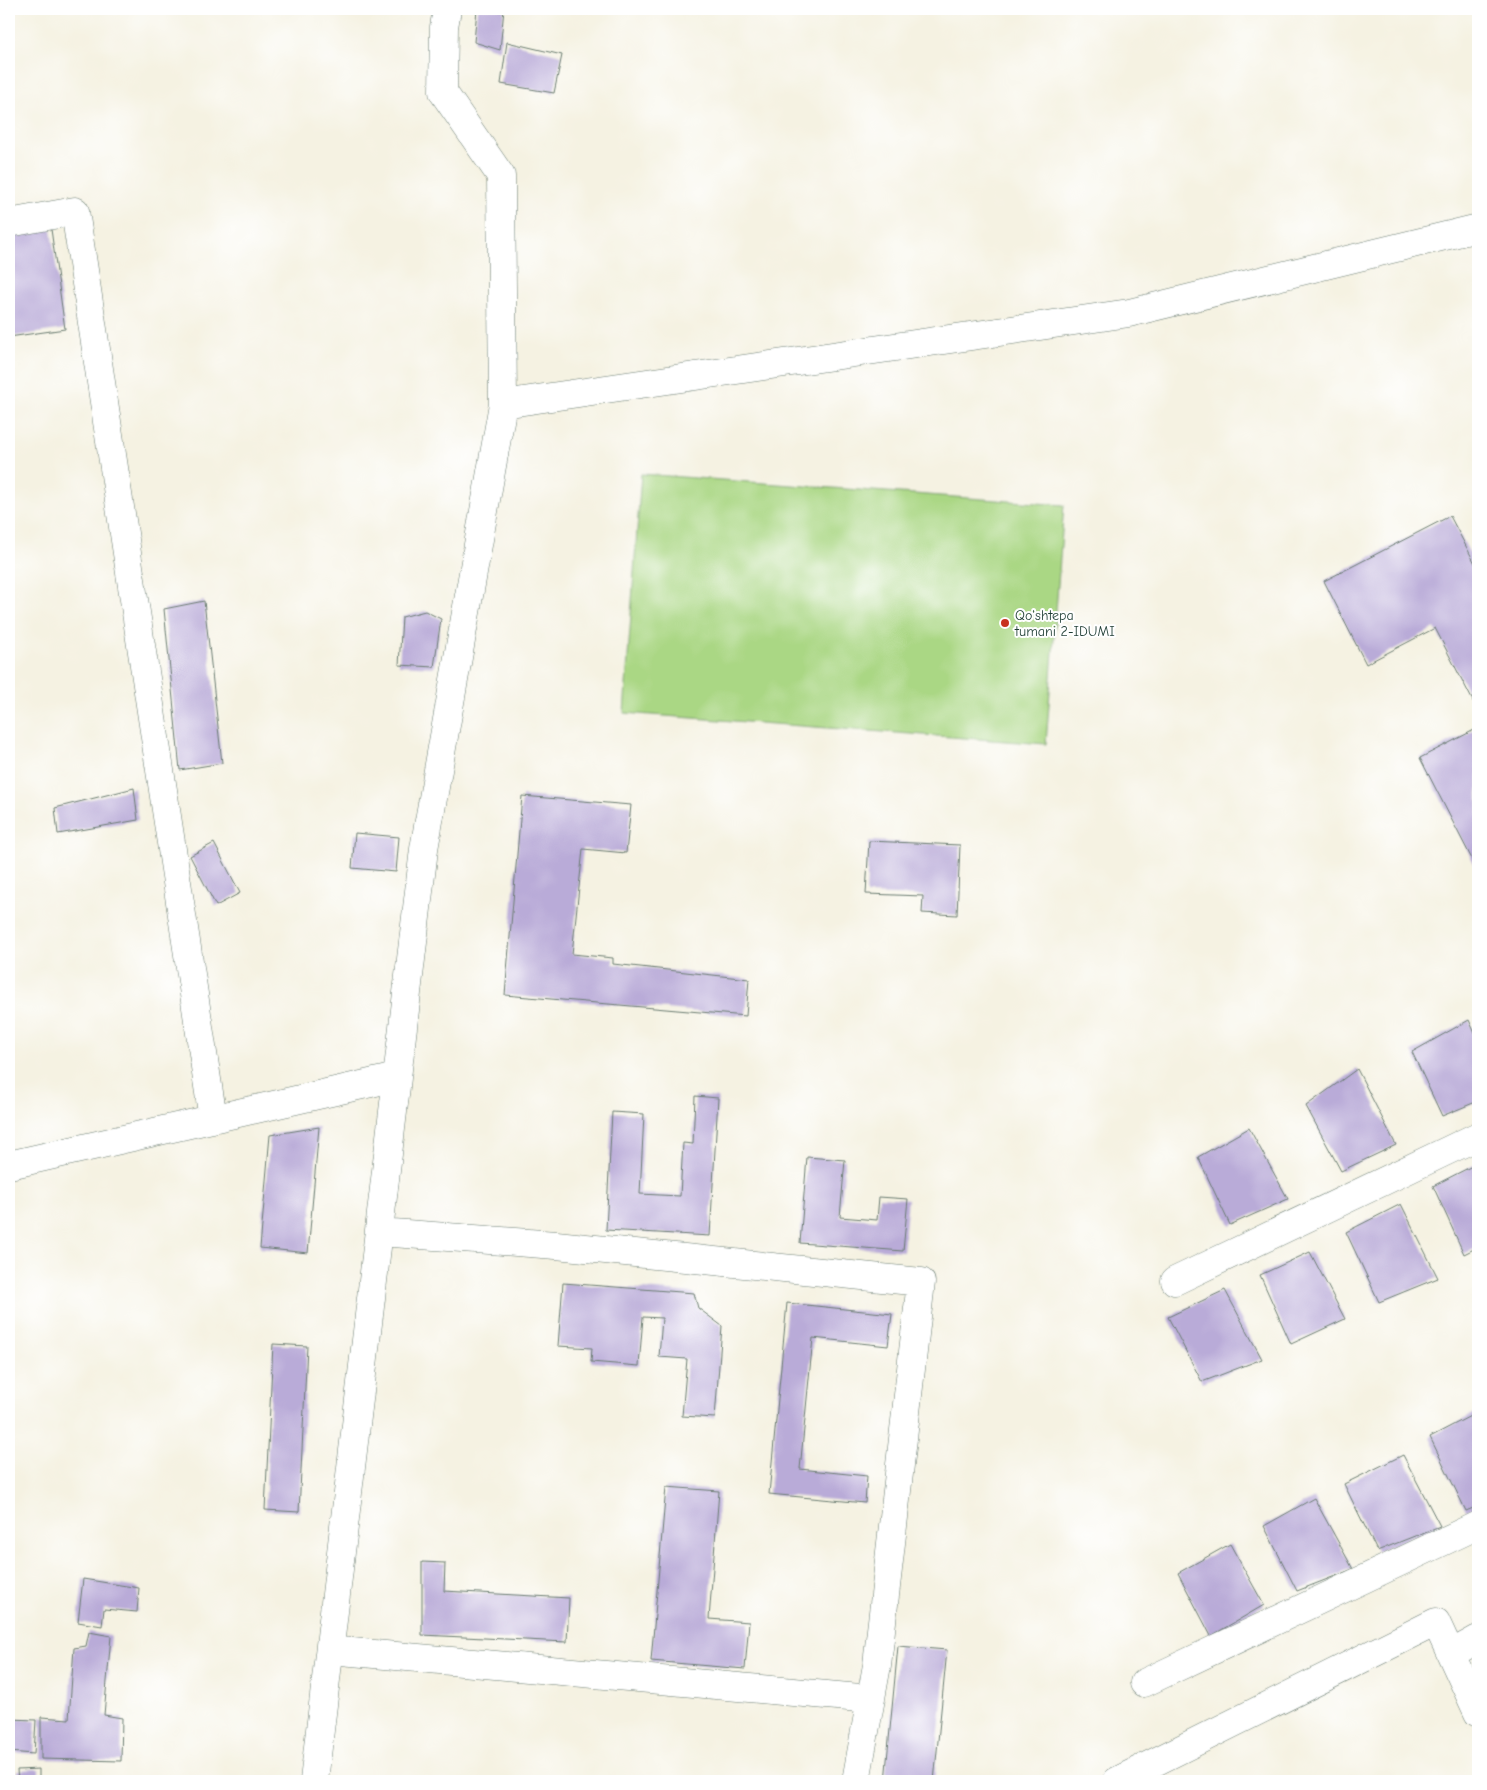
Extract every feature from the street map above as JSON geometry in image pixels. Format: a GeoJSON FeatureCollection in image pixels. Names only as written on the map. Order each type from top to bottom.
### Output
{"type":"FeatureCollection","features":[{"type":"Feature","properties":{"kind":"street"},"geometry":{"type":"LineString","coordinates":[[314,1781],[424,849],[503,404],[501,176],[443,92],[444,26],[447,9]]}},
{"type":"Feature","properties":{"kind":"street"},"geometry":{"type":"LineString","coordinates":[[9,223],[75,211],[213,1119]]}},
{"type":"Feature","properties":{"kind":"street"},"geometry":{"type":"LineString","coordinates":[[503,404],[1129,313],[1478,228]]}},
{"type":"Feature","properties":{"kind":"street"},"geometry":{"type":"LineString","coordinates":[[9,1165],[397,1078]]}},
{"type":"Feature","properties":{"kind":"street"},"geometry":{"type":"LineString","coordinates":[[1175,1281],[1478,1136]]}},
{"type":"Feature","properties":{"kind":"street"},"geometry":{"type":"LineString","coordinates":[[379,1232],[556,1245],[921,1282],[877,1666],[856,1781]]}},
{"type":"Feature","properties":{"kind":"street"},"geometry":{"type":"LineString","coordinates":[[1144,1683],[1478,1525]]}},
{"type":"Feature","properties":{"kind":"street"},"geometry":{"type":"LineString","coordinates":[[1117,1781],[1436,1622],[1478,1713]]}},
{"type":"Feature","properties":{"kind":"street"},"geometry":{"type":"LineString","coordinates":[[1451,1654],[1478,1639]]}},
{"type":"Feature","properties":{"kind":"street"},"geometry":{"type":"LineString","coordinates":[[330,1650],[871,1699]]}},
{"type":"Feature","properties":{"kind":"green space"},"geometry":{"type":"Polygon","coordinates":[[[641,474],[1064,505],[1046,744],[624,713],[641,474]]]}},
{"type":"Feature","properties":{"kind":"building"},"geometry":{"type":"Polygon","coordinates":[[[477,9],[504,9],[500,50],[474,42],[477,9]]]}},
{"type":"Feature","properties":{"kind":"building"},"geometry":{"type":"Polygon","coordinates":[[[507,42],[562,55],[554,93],[501,84],[507,42]]]}},
{"type":"Feature","properties":{"kind":"building"},"geometry":{"type":"Polygon","coordinates":[[[50,222],[65,329],[9,337],[9,303],[11,303],[9,228],[50,222]]]}},
{"type":"Feature","properties":{"kind":"building"},"geometry":{"type":"Polygon","coordinates":[[[1450,516],[1478,569],[1478,702],[1475,705],[1435,628],[1366,664],[1324,581],[1450,516]]]}},
{"type":"Feature","properties":{"kind":"building"},"geometry":{"type":"Polygon","coordinates":[[[204,601],[222,763],[180,770],[164,609],[204,601]]]}},
{"type":"Feature","properties":{"kind":"building"},"geometry":{"type":"Polygon","coordinates":[[[425,611],[441,619],[434,667],[399,665],[402,617],[425,611]]]}},
{"type":"Feature","properties":{"kind":"building"},"geometry":{"type":"Polygon","coordinates":[[[1478,728],[1478,864],[1475,865],[1420,758],[1478,728]]]}},
{"type":"Feature","properties":{"kind":"building"},"geometry":{"type":"Polygon","coordinates":[[[134,788],[138,820],[58,834],[55,808],[134,788]]]}},
{"type":"Feature","properties":{"kind":"building"},"geometry":{"type":"Polygon","coordinates":[[[522,796],[631,805],[626,853],[583,849],[572,954],[613,958],[613,964],[749,979],[746,1016],[505,995],[522,796]]]}},
{"type":"Feature","properties":{"kind":"building"},"geometry":{"type":"Polygon","coordinates":[[[355,833],[399,837],[396,872],[352,868],[355,833]]]}},
{"type":"Feature","properties":{"kind":"building"},"geometry":{"type":"Polygon","coordinates":[[[869,841],[960,845],[957,915],[922,913],[923,896],[866,894],[869,841]]]}},
{"type":"Feature","properties":{"kind":"building"},"geometry":{"type":"Polygon","coordinates":[[[214,843],[240,893],[216,906],[190,856],[214,843]]]}},
{"type":"Feature","properties":{"kind":"building"},"geometry":{"type":"Polygon","coordinates":[[[1469,1020],[1478,1040],[1478,1101],[1442,1116],[1412,1052],[1469,1020]]]}},
{"type":"Feature","properties":{"kind":"building"},"geometry":{"type":"Polygon","coordinates":[[[1357,1069],[1396,1145],[1341,1171],[1306,1106],[1357,1069]]]}},
{"type":"Feature","properties":{"kind":"building"},"geometry":{"type":"Polygon","coordinates":[[[695,1096],[718,1098],[710,1236],[606,1230],[612,1112],[644,1114],[640,1194],[680,1196],[683,1143],[693,1144],[695,1096]]]}},
{"type":"Feature","properties":{"kind":"building"},"geometry":{"type":"Polygon","coordinates":[[[319,1127],[308,1253],[260,1248],[270,1135],[319,1127]]]}},
{"type":"Feature","properties":{"kind":"building"},"geometry":{"type":"Polygon","coordinates":[[[1249,1128],[1288,1199],[1230,1225],[1198,1157],[1249,1128]]]}},
{"type":"Feature","properties":{"kind":"building"},"geometry":{"type":"Polygon","coordinates":[[[807,1157],[845,1160],[840,1217],[877,1220],[879,1197],[908,1199],[903,1251],[800,1243],[807,1157]]]}},
{"type":"Feature","properties":{"kind":"building"},"geometry":{"type":"Polygon","coordinates":[[[1478,1163],[1478,1247],[1464,1254],[1433,1186],[1478,1163]]]}},
{"type":"Feature","properties":{"kind":"building"},"geometry":{"type":"Polygon","coordinates":[[[1401,1204],[1438,1278],[1379,1302],[1346,1232],[1401,1204]]]}},
{"type":"Feature","properties":{"kind":"building"},"geometry":{"type":"Polygon","coordinates":[[[1310,1252],[1345,1319],[1291,1344],[1260,1275],[1310,1252]]]}},
{"type":"Feature","properties":{"kind":"building"},"geometry":{"type":"Polygon","coordinates":[[[563,1283],[694,1293],[698,1308],[722,1326],[715,1418],[682,1416],[687,1359],[659,1357],[662,1318],[643,1317],[639,1366],[591,1362],[592,1348],[558,1346],[563,1283]]]}},
{"type":"Feature","properties":{"kind":"building"},"geometry":{"type":"Polygon","coordinates":[[[1225,1290],[1262,1359],[1202,1382],[1168,1317],[1225,1290]]]}},
{"type":"Feature","properties":{"kind":"building"},"geometry":{"type":"Polygon","coordinates":[[[787,1303],[892,1314],[888,1346],[813,1338],[800,1469],[867,1476],[865,1503],[769,1494],[787,1303]]]}},
{"type":"Feature","properties":{"kind":"building"},"geometry":{"type":"Polygon","coordinates":[[[273,1344],[307,1346],[299,1512],[265,1510],[273,1344]]]}},
{"type":"Feature","properties":{"kind":"building"},"geometry":{"type":"Polygon","coordinates":[[[1478,1412],[1478,1506],[1466,1511],[1430,1437],[1478,1412]]]}},
{"type":"Feature","properties":{"kind":"building"},"geometry":{"type":"Polygon","coordinates":[[[1403,1455],[1440,1526],[1377,1551],[1344,1484],[1403,1455]]]}},
{"type":"Feature","properties":{"kind":"building"},"geometry":{"type":"Polygon","coordinates":[[[666,1487],[719,1491],[709,1619],[749,1622],[745,1669],[651,1661],[666,1487]]]}},
{"type":"Feature","properties":{"kind":"building"},"geometry":{"type":"Polygon","coordinates":[[[1314,1498],[1353,1569],[1297,1591],[1264,1526],[1314,1498]]]}},
{"type":"Feature","properties":{"kind":"building"},"geometry":{"type":"Polygon","coordinates":[[[1230,1544],[1264,1605],[1211,1636],[1178,1573],[1230,1544]]]}},
{"type":"Feature","properties":{"kind":"building"},"geometry":{"type":"Polygon","coordinates":[[[422,1562],[445,1563],[444,1591],[569,1598],[567,1642],[422,1635],[422,1562]]]}},
{"type":"Feature","properties":{"kind":"building"},"geometry":{"type":"Polygon","coordinates":[[[83,1579],[139,1588],[137,1612],[104,1609],[102,1626],[78,1622],[83,1579]]]}},
{"type":"Feature","properties":{"kind":"building"},"geometry":{"type":"Polygon","coordinates":[[[89,1632],[111,1636],[104,1715],[122,1718],[121,1761],[41,1759],[41,1717],[69,1719],[74,1648],[86,1646],[89,1632]]]}},
{"type":"Feature","properties":{"kind":"building"},"geometry":{"type":"Polygon","coordinates":[[[898,1646],[947,1650],[934,1781],[885,1781],[898,1646]]]}},
{"type":"Feature","properties":{"kind":"building"},"geometry":{"type":"Polygon","coordinates":[[[9,1719],[36,1720],[34,1754],[9,1752],[9,1719]]]}},
{"type":"Feature","properties":{"kind":"building"},"geometry":{"type":"Polygon","coordinates":[[[39,1769],[39,1781],[18,1781],[17,1770],[39,1769]]]}},
{"type":"Feature","properties":{"kind":"place","name":"Qo'shtepa tumani 2-IDUMI"},"geometry":{"type":"Point","coordinates":[1005,623]}}]}
